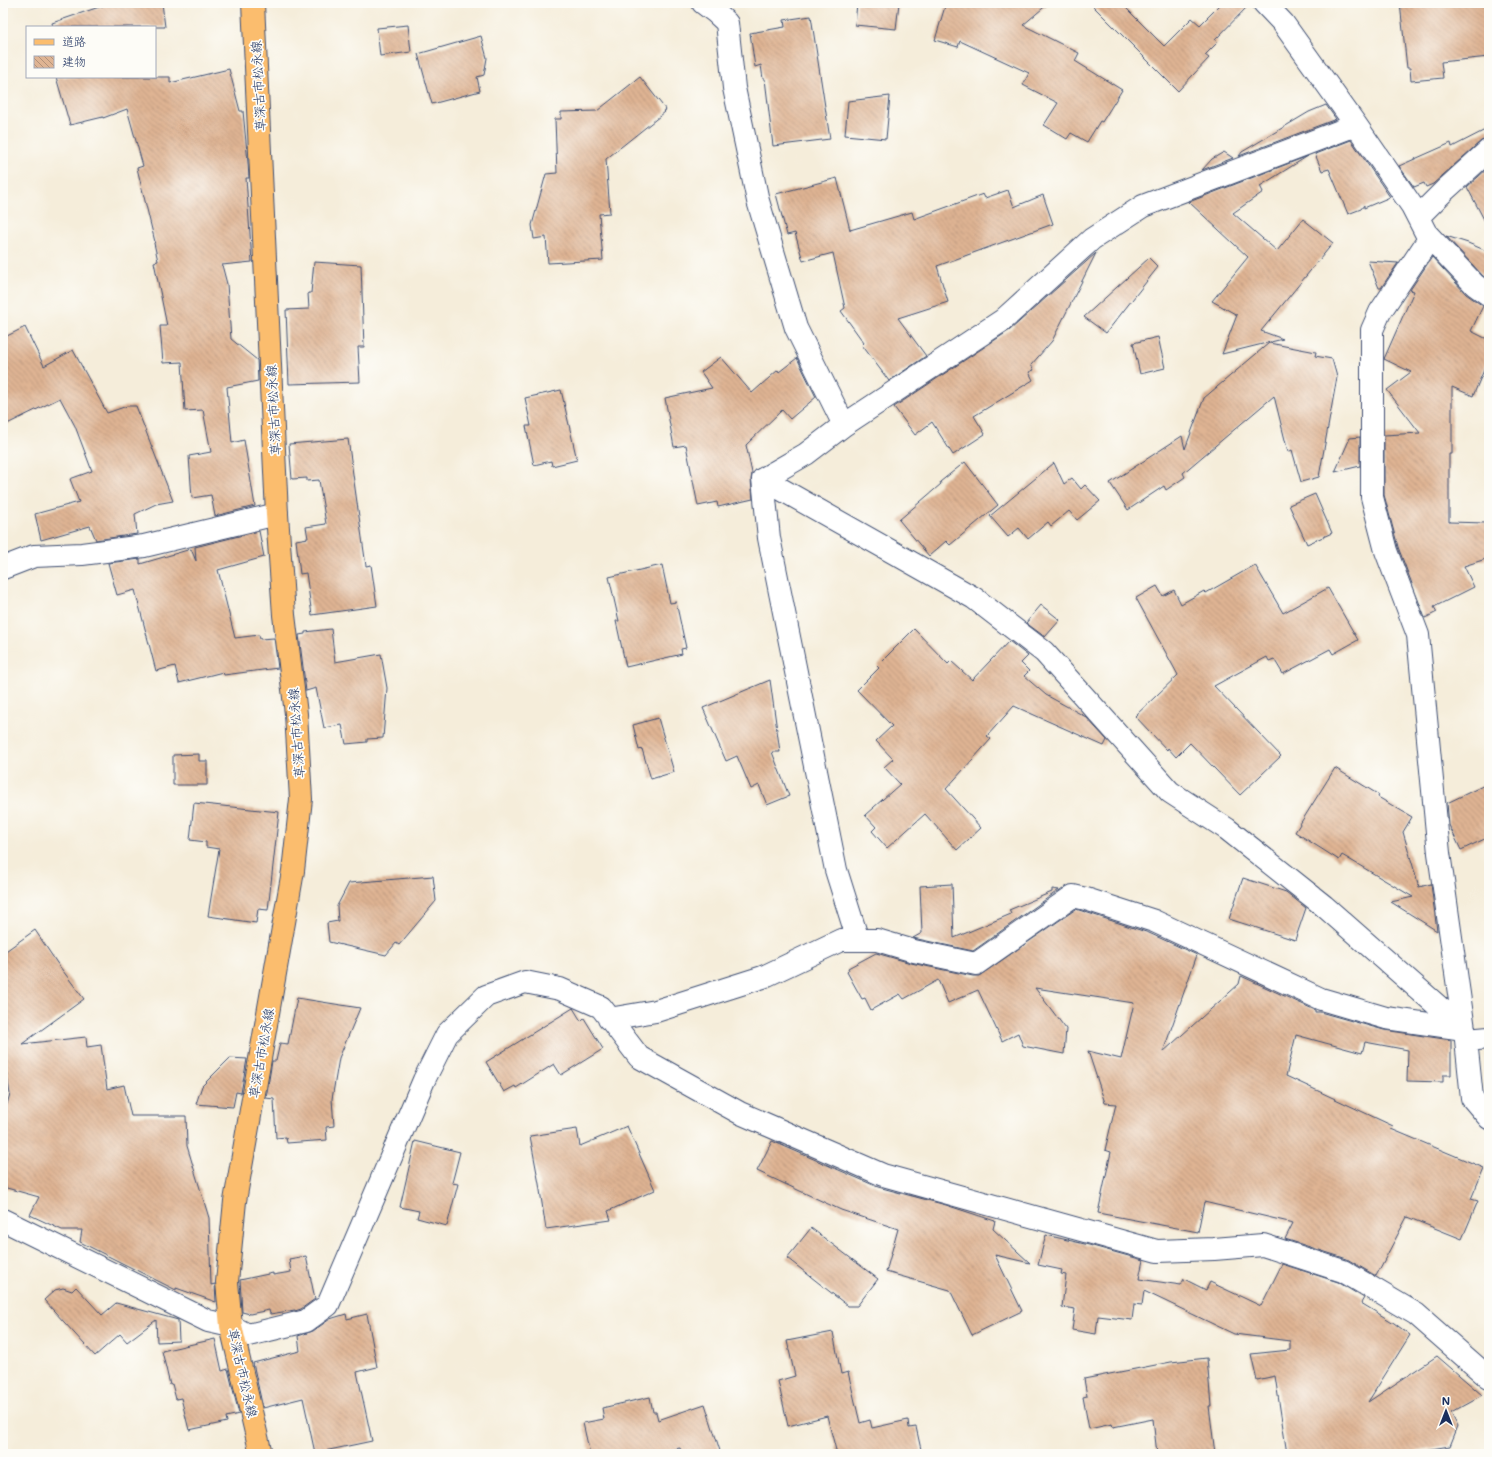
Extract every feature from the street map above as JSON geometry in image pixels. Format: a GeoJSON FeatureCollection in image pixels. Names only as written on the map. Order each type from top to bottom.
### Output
{"type":"FeatureCollection","features":[{"type":"Feature","properties":{"kind":"main road","name":"草深古市松永線"},"geometry":{"type":"LineString","coordinates":[[253,3],[277,514],[284,615],[296,714],[301,799],[292,871],[235,1201],[228,1282],[231,1326],[261,1454]]}},
{"type":"Feature","properties":{"kind":"street"},"geometry":{"type":"LineString","coordinates":[[703,3],[727,23],[734,88],[758,201],[796,328],[844,425]]}},
{"type":"Feature","properties":{"kind":"street"},"geometry":{"type":"LineString","coordinates":[[1264,3],[1283,23],[1412,206],[1429,239],[1380,312],[1372,330],[1372,497],[1386,551],[1418,635],[1440,853],[1465,1034],[1472,1098],[1489,1118]]}},
{"type":"Feature","properties":{"kind":"street"},"geometry":{"type":"LineString","coordinates":[[763,479],[806,454],[844,425],[1003,320],[1092,239],[1143,206],[1356,126]]}},
{"type":"Feature","properties":{"kind":"street"},"geometry":{"type":"LineString","coordinates":[[1422,225],[1445,190],[1489,150]]}},
{"type":"Feature","properties":{"kind":"street"},"geometry":{"type":"LineString","coordinates":[[1422,225],[1475,285],[1489,294]]}},
{"type":"Feature","properties":{"kind":"street"},"geometry":{"type":"LineString","coordinates":[[763,479],[974,598],[1044,652],[1170,792],[1227,829],[1324,906],[1465,1034]]}},
{"type":"Feature","properties":{"kind":"street"},"geometry":{"type":"LineString","coordinates":[[763,479],[769,538],[836,870],[858,940]]}},
{"type":"Feature","properties":{"kind":"street"},"geometry":{"type":"LineString","coordinates":[[3,568],[34,556],[82,554],[144,546],[277,514]]}},
{"type":"Feature","properties":{"kind":"street"},"geometry":{"type":"LineString","coordinates":[[609,1019],[656,1011],[763,977],[841,940],[877,940],[976,964],[1073,896],[1154,921],[1321,999],[1386,1018],[1489,1038]]}},
{"type":"Feature","properties":{"kind":"street"},"geometry":{"type":"LineString","coordinates":[[3,1220],[208,1321],[231,1326],[248,1335],[306,1321],[328,1305],[427,1073],[447,1034],[486,996],[524,982],[560,989],[601,1006],[609,1019],[639,1057],[740,1113],[883,1175],[1157,1251],[1214,1249],[1263,1245],[1343,1271],[1416,1314],[1489,1378]]}},
{"type":"Feature","properties":{"kind":"building"},"geometry":{"type":"Polygon","coordinates":[[[162,3],[165,27],[53,26],[52,23],[112,4],[162,3]]]}},
{"type":"Feature","properties":{"kind":"building"},"geometry":{"type":"Polygon","coordinates":[[[857,3],[899,3],[896,29],[855,25],[857,3]]]}},
{"type":"Feature","properties":{"kind":"building"},"geometry":{"type":"Polygon","coordinates":[[[946,3],[1049,3],[1023,25],[1079,53],[1075,61],[1122,90],[1102,122],[1100,121],[1087,142],[1071,133],[1067,139],[1044,125],[1058,103],[1023,85],[1029,73],[960,41],[958,47],[935,40],[946,3]]]}},
{"type":"Feature","properties":{"kind":"building"},"geometry":{"type":"Polygon","coordinates":[[[1090,3],[1121,3],[1164,46],[1192,18],[1200,25],[1222,3],[1243,3],[1247,7],[1215,40],[1218,42],[1205,55],[1209,58],[1178,91],[1090,3]]]}},
{"type":"Feature","properties":{"kind":"building"},"geometry":{"type":"Polygon","coordinates":[[[1400,3],[1489,3],[1489,57],[1441,62],[1443,78],[1411,81],[1410,68],[1407,68],[1400,3]]]}},
{"type":"Feature","properties":{"kind":"building"},"geometry":{"type":"Polygon","coordinates":[[[811,16],[830,139],[773,146],[765,79],[763,79],[761,65],[755,67],[750,33],[785,27],[784,20],[811,16]]]}},
{"type":"Feature","properties":{"kind":"building"},"geometry":{"type":"Polygon","coordinates":[[[408,25],[411,52],[380,56],[377,28],[408,25]]]}},
{"type":"Feature","properties":{"kind":"building"},"geometry":{"type":"Polygon","coordinates":[[[481,36],[487,58],[484,75],[477,77],[480,91],[432,104],[418,54],[481,36]]]}},
{"type":"Feature","properties":{"kind":"building"},"geometry":{"type":"Polygon","coordinates":[[[229,69],[240,111],[243,111],[249,178],[246,178],[252,262],[222,265],[227,284],[231,339],[257,360],[258,381],[227,387],[232,443],[244,440],[255,506],[215,516],[211,495],[192,498],[189,456],[211,452],[203,410],[185,411],[182,362],[163,363],[160,326],[167,326],[154,262],[158,261],[155,242],[137,168],[143,166],[127,109],[103,118],[70,125],[56,78],[170,77],[170,83],[229,69]]]}},
{"type":"Feature","properties":{"kind":"building"},"geometry":{"type":"Polygon","coordinates":[[[640,77],[666,110],[606,159],[610,213],[599,214],[603,260],[548,263],[546,237],[534,239],[532,225],[546,174],[557,173],[555,119],[561,119],[561,112],[597,111],[640,77]]]}},
{"type":"Feature","properties":{"kind":"building"},"geometry":{"type":"Polygon","coordinates":[[[890,96],[886,139],[845,135],[848,101],[890,96]]]}},
{"type":"Feature","properties":{"kind":"building"},"geometry":{"type":"Polygon","coordinates":[[[1326,105],[1336,119],[1239,156],[1242,152],[1309,112],[1326,105]]]}},
{"type":"Feature","properties":{"kind":"building"},"geometry":{"type":"Polygon","coordinates":[[[1489,128],[1489,138],[1481,141],[1433,184],[1426,187],[1424,183],[1414,187],[1399,166],[1451,143],[1452,147],[1489,128]]]}},
{"type":"Feature","properties":{"kind":"building"},"geometry":{"type":"Polygon","coordinates":[[[1351,140],[1390,197],[1364,208],[1364,205],[1361,209],[1348,214],[1329,169],[1322,171],[1315,154],[1351,140]]]}},
{"type":"Feature","properties":{"kind":"building"},"geometry":{"type":"Polygon","coordinates":[[[1224,152],[1233,158],[1202,170],[1212,159],[1224,152]]]}},
{"type":"Feature","properties":{"kind":"building"},"geometry":{"type":"Polygon","coordinates":[[[1308,156],[1260,186],[1263,192],[1233,213],[1277,251],[1303,219],[1333,243],[1261,331],[1283,339],[1222,354],[1237,315],[1212,301],[1248,257],[1189,202],[1308,156]]]}},
{"type":"Feature","properties":{"kind":"building"},"geometry":{"type":"Polygon","coordinates":[[[1489,167],[1489,229],[1467,187],[1489,167]]]}},
{"type":"Feature","properties":{"kind":"building"},"geometry":{"type":"Polygon","coordinates":[[[837,178],[850,230],[912,212],[914,219],[983,194],[985,198],[1008,190],[1014,207],[1043,195],[1053,224],[937,266],[948,302],[898,318],[926,356],[889,381],[862,345],[864,343],[841,311],[845,308],[833,253],[803,261],[795,233],[787,235],[776,194],[837,178]]]}},
{"type":"Feature","properties":{"kind":"building"},"geometry":{"type":"Polygon","coordinates":[[[1446,236],[1489,252],[1489,280],[1483,276],[1446,236]]]}},
{"type":"Feature","properties":{"kind":"building"},"geometry":{"type":"Polygon","coordinates":[[[1096,253],[1052,341],[1031,365],[1034,370],[1029,372],[1033,380],[974,416],[985,434],[953,455],[932,422],[915,435],[894,407],[1010,330],[1096,253]]]}},
{"type":"Feature","properties":{"kind":"building"},"geometry":{"type":"Polygon","coordinates":[[[1432,257],[1466,294],[1483,306],[1471,331],[1489,340],[1489,358],[1473,396],[1452,387],[1452,454],[1449,454],[1449,522],[1486,523],[1489,535],[1489,558],[1464,566],[1474,587],[1434,607],[1437,612],[1425,618],[1398,547],[1384,495],[1384,435],[1420,433],[1387,390],[1411,372],[1384,359],[1414,291],[1410,290],[1432,257]]]}},
{"type":"Feature","properties":{"kind":"building"},"geometry":{"type":"Polygon","coordinates":[[[1149,258],[1158,267],[1106,333],[1084,317],[1149,258]]]}},
{"type":"Feature","properties":{"kind":"building"},"geometry":{"type":"Polygon","coordinates":[[[1368,261],[1398,263],[1381,288],[1379,288],[1368,261]]]}},
{"type":"Feature","properties":{"kind":"building"},"geometry":{"type":"Polygon","coordinates":[[[314,262],[361,265],[364,347],[358,347],[360,382],[289,384],[286,310],[309,309],[308,293],[311,293],[314,262]]]}},
{"type":"Feature","properties":{"kind":"building"},"geometry":{"type":"Polygon","coordinates":[[[25,327],[44,366],[73,350],[107,413],[127,406],[136,406],[173,501],[156,504],[135,514],[137,534],[96,540],[90,526],[41,540],[35,514],[79,502],[70,479],[92,471],[75,426],[60,398],[3,426],[3,338],[25,327]]]}},
{"type":"Feature","properties":{"kind":"building"},"geometry":{"type":"Polygon","coordinates":[[[1158,337],[1165,368],[1140,374],[1133,343],[1158,337]]]}},
{"type":"Feature","properties":{"kind":"building"},"geometry":{"type":"Polygon","coordinates":[[[1269,343],[1316,352],[1315,356],[1332,359],[1337,377],[1319,477],[1301,482],[1292,450],[1288,452],[1274,396],[1183,473],[1185,477],[1166,490],[1164,486],[1128,510],[1110,483],[1182,436],[1185,449],[1204,398],[1269,343]]]}},
{"type":"Feature","properties":{"kind":"building"},"geometry":{"type":"Polygon","coordinates":[[[721,357],[752,393],[778,370],[779,372],[797,358],[816,397],[790,419],[782,410],[746,445],[752,473],[751,480],[753,499],[718,507],[717,502],[698,506],[686,445],[674,447],[665,398],[712,388],[701,372],[721,357]]]}},
{"type":"Feature","properties":{"kind":"building"},"geometry":{"type":"Polygon","coordinates":[[[561,390],[577,460],[552,466],[551,461],[534,465],[526,426],[531,426],[525,398],[561,390]]]}},
{"type":"Feature","properties":{"kind":"building"},"geometry":{"type":"Polygon","coordinates":[[[1360,437],[1360,466],[1335,472],[1350,438],[1360,437]]]}},
{"type":"Feature","properties":{"kind":"building"},"geometry":{"type":"Polygon","coordinates":[[[348,439],[366,566],[371,565],[377,606],[312,615],[306,573],[300,574],[296,540],[308,538],[306,527],[326,524],[319,480],[307,481],[307,478],[292,479],[289,444],[348,439]]]}},
{"type":"Feature","properties":{"kind":"building"},"geometry":{"type":"Polygon","coordinates":[[[965,462],[998,505],[950,545],[946,541],[929,556],[899,520],[941,484],[940,482],[965,462]]]}},
{"type":"Feature","properties":{"kind":"building"},"geometry":{"type":"Polygon","coordinates":[[[1054,463],[1064,484],[1072,478],[1081,489],[1085,485],[1100,501],[1077,520],[1069,511],[1051,526],[1048,522],[1028,539],[1019,528],[1008,537],[990,516],[1054,463]]]}},
{"type":"Feature","properties":{"kind":"building"},"geometry":{"type":"Polygon","coordinates":[[[1315,494],[1332,533],[1307,544],[1289,505],[1315,494]]]}},
{"type":"Feature","properties":{"kind":"building"},"geometry":{"type":"Polygon","coordinates":[[[259,531],[264,557],[218,570],[235,638],[259,635],[260,639],[274,638],[278,668],[224,675],[223,672],[179,683],[175,666],[156,671],[135,590],[117,595],[108,563],[140,559],[140,564],[191,549],[196,561],[195,547],[259,531]]]}},
{"type":"Feature","properties":{"kind":"building"},"geometry":{"type":"Polygon","coordinates":[[[662,565],[670,603],[676,602],[686,648],[681,649],[682,654],[626,667],[616,621],[619,621],[609,577],[662,565]]]}},
{"type":"Feature","properties":{"kind":"building"},"geometry":{"type":"Polygon","coordinates":[[[1255,565],[1283,613],[1328,588],[1358,640],[1333,654],[1330,649],[1283,674],[1274,659],[1269,661],[1267,657],[1214,686],[1281,756],[1240,795],[1190,743],[1176,757],[1168,748],[1167,750],[1135,716],[1178,675],[1136,598],[1157,586],[1163,596],[1174,590],[1181,604],[1204,591],[1206,593],[1255,565]]]}},
{"type":"Feature","properties":{"kind":"building"},"geometry":{"type":"Polygon","coordinates":[[[1041,605],[1060,620],[1045,637],[1026,623],[1041,605]]]}},
{"type":"Feature","properties":{"kind":"building"},"geometry":{"type":"Polygon","coordinates":[[[331,629],[335,662],[381,654],[387,688],[383,738],[367,739],[367,742],[346,744],[342,725],[324,728],[316,688],[306,691],[299,635],[305,634],[305,632],[331,629]]]}},
{"type":"Feature","properties":{"kind":"building"},"geometry":{"type":"Polygon","coordinates":[[[914,629],[948,664],[951,661],[972,680],[1009,641],[1028,656],[1021,663],[1029,671],[1024,676],[1046,695],[1086,717],[1107,740],[1104,746],[1014,706],[987,736],[991,739],[946,789],[981,828],[957,850],[925,814],[887,848],[872,831],[876,827],[865,815],[900,784],[884,767],[893,759],[876,741],[892,726],[857,690],[879,668],[877,666],[914,629]]]}},
{"type":"Feature","properties":{"kind":"building"},"geometry":{"type":"Polygon","coordinates":[[[770,680],[780,752],[772,752],[789,796],[767,805],[759,785],[751,789],[737,756],[726,761],[703,708],[770,680]]]}},
{"type":"Feature","properties":{"kind":"building"},"geometry":{"type":"Polygon","coordinates":[[[658,718],[674,772],[651,779],[642,749],[639,750],[633,725],[658,718]]]}},
{"type":"Feature","properties":{"kind":"building"},"geometry":{"type":"Polygon","coordinates":[[[199,754],[199,761],[207,761],[207,785],[173,785],[173,755],[199,754]]]}},
{"type":"Feature","properties":{"kind":"building"},"geometry":{"type":"Polygon","coordinates":[[[1335,768],[1379,795],[1378,797],[1412,817],[1403,832],[1419,887],[1431,884],[1437,931],[1391,902],[1413,897],[1342,855],[1339,860],[1295,832],[1335,768]]]}},
{"type":"Feature","properties":{"kind":"building"},"geometry":{"type":"Polygon","coordinates":[[[1489,783],[1489,837],[1461,850],[1449,825],[1447,803],[1489,783]]]}},
{"type":"Feature","properties":{"kind":"building"},"geometry":{"type":"Polygon","coordinates":[[[194,803],[279,812],[268,910],[258,909],[256,923],[208,916],[219,849],[206,847],[206,842],[190,840],[194,803]]]}},
{"type":"Feature","properties":{"kind":"building"},"geometry":{"type":"Polygon","coordinates":[[[433,876],[436,901],[399,945],[396,943],[386,955],[329,942],[327,923],[338,921],[337,906],[349,883],[433,876]]]}},
{"type":"Feature","properties":{"kind":"building"},"geometry":{"type":"Polygon","coordinates":[[[1243,878],[1286,892],[1306,908],[1295,940],[1229,919],[1243,878]]]}},
{"type":"Feature","properties":{"kind":"building"},"geometry":{"type":"Polygon","coordinates":[[[952,884],[954,938],[1011,914],[1009,910],[1052,892],[1052,889],[1059,890],[973,951],[913,938],[922,933],[920,886],[952,884]]]}},
{"type":"Feature","properties":{"kind":"building"},"geometry":{"type":"Polygon","coordinates":[[[1076,909],[1149,933],[1197,955],[1163,1052],[1239,984],[1241,976],[1315,1010],[1315,1012],[1320,1012],[1384,1030],[1451,1040],[1451,1075],[1443,1075],[1443,1082],[1407,1081],[1408,1050],[1365,1042],[1362,1053],[1296,1035],[1286,1076],[1393,1126],[1391,1129],[1484,1168],[1471,1199],[1478,1201],[1462,1239],[1407,1217],[1376,1276],[1347,1259],[1285,1239],[1293,1223],[1204,1202],[1198,1232],[1098,1213],[1111,1152],[1105,1150],[1116,1104],[1105,1103],[1088,1051],[1121,1059],[1134,1003],[1035,988],[1066,1029],[1064,1054],[1023,1046],[1018,1033],[1002,1041],[978,990],[948,1003],[938,980],[904,999],[900,994],[871,1010],[865,998],[862,999],[847,972],[849,970],[848,968],[876,953],[911,963],[979,976],[1076,909]]]}},
{"type":"Feature","properties":{"kind":"building"},"geometry":{"type":"Polygon","coordinates":[[[35,930],[84,999],[22,1044],[86,1037],[87,1047],[101,1045],[107,1089],[124,1085],[131,1116],[186,1116],[187,1146],[209,1218],[211,1285],[215,1284],[216,1302],[176,1288],[176,1290],[80,1242],[82,1230],[62,1230],[30,1215],[39,1197],[3,1187],[3,1117],[10,1094],[4,1057],[3,1058],[3,953],[35,930]]]}},
{"type":"Feature","properties":{"kind":"building"},"geometry":{"type":"Polygon","coordinates":[[[297,998],[360,1008],[339,1058],[332,1099],[334,1126],[326,1127],[327,1140],[287,1143],[286,1137],[276,1138],[274,1099],[266,1098],[272,1061],[276,1061],[280,1043],[288,1044],[297,998]]]}},
{"type":"Feature","properties":{"kind":"building"},"geometry":{"type":"Polygon","coordinates":[[[573,1008],[581,1021],[584,1018],[603,1049],[561,1075],[554,1064],[516,1088],[515,1086],[504,1092],[486,1062],[573,1008]]]}},
{"type":"Feature","properties":{"kind":"building"},"geometry":{"type":"Polygon","coordinates":[[[230,1058],[247,1059],[241,1093],[236,1092],[233,1107],[196,1104],[202,1086],[230,1058]]]}},
{"type":"Feature","properties":{"kind":"building"},"geometry":{"type":"Polygon","coordinates":[[[627,1126],[655,1190],[608,1211],[611,1220],[546,1229],[530,1136],[577,1129],[580,1146],[627,1126]]]}},
{"type":"Feature","properties":{"kind":"building"},"geometry":{"type":"Polygon","coordinates":[[[415,1141],[460,1152],[452,1183],[458,1184],[447,1226],[417,1218],[419,1211],[400,1207],[415,1141]]]}},
{"type":"Feature","properties":{"kind":"building"},"geometry":{"type":"Polygon","coordinates":[[[772,1141],[878,1187],[946,1205],[995,1221],[993,1229],[1030,1263],[995,1255],[1022,1311],[972,1335],[950,1290],[886,1272],[898,1229],[841,1210],[757,1171],[772,1141]]]}},
{"type":"Feature","properties":{"kind":"building"},"geometry":{"type":"Polygon","coordinates":[[[811,1228],[878,1279],[857,1306],[848,1306],[787,1258],[811,1228]]]}},
{"type":"Feature","properties":{"kind":"building"},"geometry":{"type":"Polygon","coordinates":[[[1046,1235],[1143,1260],[1139,1279],[1181,1285],[1184,1279],[1206,1290],[1210,1282],[1261,1306],[1282,1264],[1338,1282],[1364,1298],[1361,1303],[1394,1323],[1410,1335],[1368,1402],[1437,1356],[1482,1395],[1451,1412],[1458,1426],[1450,1446],[1400,1454],[1287,1454],[1275,1376],[1257,1380],[1251,1354],[1290,1350],[1290,1341],[1234,1334],[1144,1291],[1142,1305],[1134,1304],[1132,1320],[1098,1316],[1096,1334],[1072,1330],[1075,1309],[1062,1307],[1066,1275],[1061,1274],[1062,1270],[1038,1265],[1046,1235]]]}},
{"type":"Feature","properties":{"kind":"building"},"geometry":{"type":"Polygon","coordinates":[[[306,1256],[315,1299],[301,1309],[295,1311],[270,1314],[269,1310],[250,1314],[242,1312],[240,1280],[273,1273],[273,1275],[291,1272],[289,1259],[306,1256]]]}},
{"type":"Feature","properties":{"kind":"building"},"geometry":{"type":"Polygon","coordinates":[[[76,1287],[102,1315],[116,1303],[178,1320],[179,1341],[157,1342],[156,1320],[127,1342],[120,1334],[95,1356],[44,1300],[55,1290],[63,1288],[72,1291],[76,1287]]]}},
{"type":"Feature","properties":{"kind":"building"},"geometry":{"type":"Polygon","coordinates":[[[346,1314],[347,1319],[367,1314],[377,1367],[357,1372],[372,1441],[315,1453],[303,1398],[263,1408],[253,1363],[300,1351],[298,1336],[313,1331],[330,1319],[346,1314]]]}},
{"type":"Feature","properties":{"kind":"building"},"geometry":{"type":"Polygon","coordinates":[[[833,1332],[841,1374],[848,1372],[860,1423],[870,1420],[872,1428],[908,1420],[909,1428],[916,1427],[922,1454],[837,1454],[827,1416],[788,1426],[778,1381],[795,1376],[787,1341],[833,1332]]]}},
{"type":"Feature","properties":{"kind":"building"},"geometry":{"type":"Polygon","coordinates":[[[215,1339],[222,1371],[228,1369],[239,1414],[226,1417],[227,1422],[189,1430],[181,1398],[176,1399],[172,1384],[170,1385],[162,1351],[215,1339]]]}},
{"type":"Feature","properties":{"kind":"building"},"geometry":{"type":"Polygon","coordinates":[[[1207,1358],[1211,1406],[1209,1406],[1215,1454],[1157,1454],[1153,1419],[1113,1427],[1112,1424],[1089,1429],[1083,1397],[1087,1396],[1084,1379],[1171,1362],[1207,1358]]]}},
{"type":"Feature","properties":{"kind":"building"},"geometry":{"type":"Polygon","coordinates":[[[650,1397],[653,1412],[656,1412],[658,1420],[705,1404],[721,1454],[682,1454],[680,1448],[653,1454],[590,1454],[583,1423],[604,1419],[602,1408],[650,1397]]]}}]}
